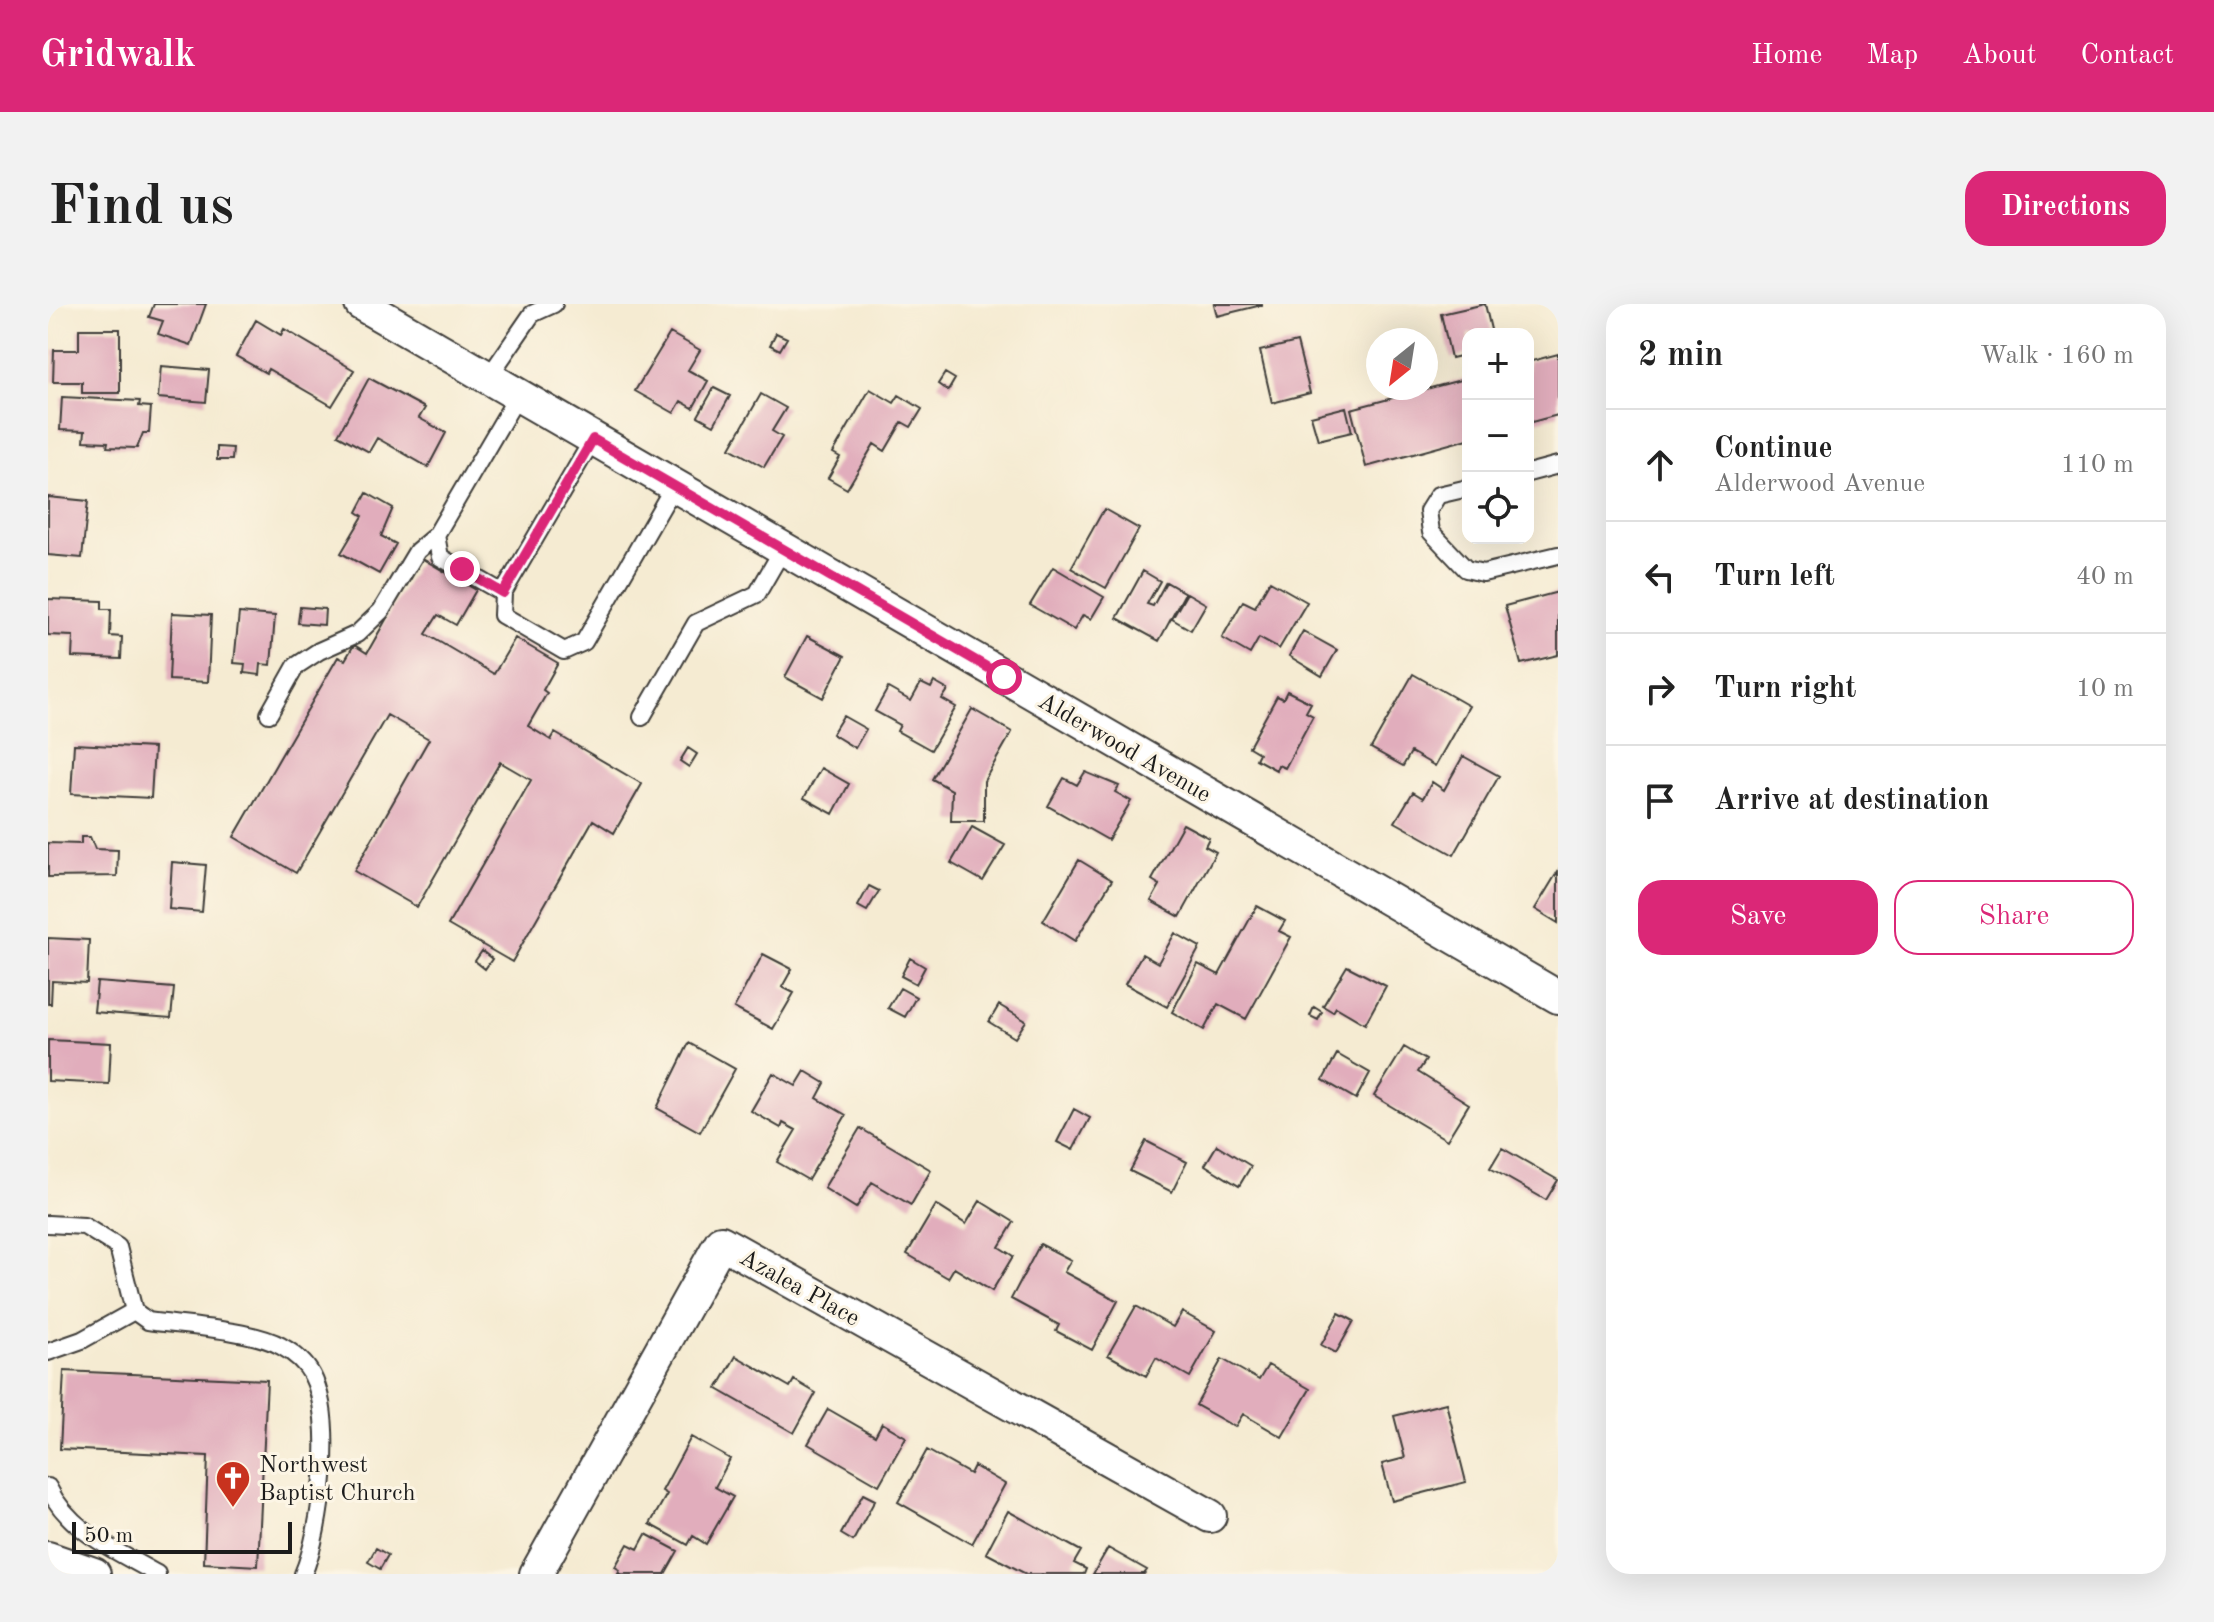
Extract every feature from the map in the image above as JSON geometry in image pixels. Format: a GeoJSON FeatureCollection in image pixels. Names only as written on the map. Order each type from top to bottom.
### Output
{"type":"FeatureCollection","features":[{"type":"Feature","properties":{"kind":"street","name":"Alderwood Avenue"},"geometry":{"type":"LineString","coordinates":[[361,304],[1558,997]]}},
{"type":"Feature","properties":{"kind":"street","name":"Azalea Place"},"geometry":{"type":"LineString","coordinates":[[536,1574],[721,1242],[1210,1516]]}},
{"type":"Feature","properties":{"kind":"street"},"geometry":{"type":"LineString","coordinates":[[48,1558],[94,1574]]}},
{"type":"Feature","properties":{"kind":"lane"},"geometry":{"type":"LineString","coordinates":[[488,378],[532,314],[554,304]]}},
{"type":"Feature","properties":{"kind":"lane"},"geometry":{"type":"LineString","coordinates":[[269,714],[296,666],[365,626],[381,611],[417,551],[436,535],[518,395]]}},
{"type":"Feature","properties":{"kind":"lane"},"geometry":{"type":"LineString","coordinates":[[593,439],[503,593],[502,615],[564,651],[584,642],[674,486]]}},
{"type":"Feature","properties":{"kind":"lane"},"geometry":{"type":"LineString","coordinates":[[1532,472],[1558,465]]}},
{"type":"Feature","properties":{"kind":"lane"},"geometry":{"type":"LineString","coordinates":[[1462,489],[1438,495],[1428,511],[1431,532],[1466,569],[1483,573],[1558,555]]}},
{"type":"Feature","properties":{"kind":"lane"},"geometry":{"type":"LineString","coordinates":[[436,535],[440,557],[503,593]]}},
{"type":"Feature","properties":{"kind":"lane"},"geometry":{"type":"LineString","coordinates":[[642,717],[696,623],[757,594],[783,549]]}},
{"type":"Feature","properties":{"kind":"lane"},"geometry":{"type":"LineString","coordinates":[[48,1224],[84,1226],[118,1247],[134,1311],[148,1321],[278,1344],[299,1357],[313,1375],[320,1396],[325,1490],[310,1557],[303,1574]]}},
{"type":"Feature","properties":{"kind":"lane"},"geometry":{"type":"LineString","coordinates":[[48,1352],[82,1340],[134,1311]]}},
{"type":"Feature","properties":{"kind":"lane"},"geometry":{"type":"LineString","coordinates":[[48,1487],[62,1514],[79,1528],[157,1574]]}},
{"type":"Feature","properties":{"kind":"building"},"geometry":{"type":"Polygon","coordinates":[[[154,304],[206,304],[191,345],[158,334],[163,321],[149,317],[154,304]]]}},
{"type":"Feature","properties":{"kind":"building"},"geometry":{"type":"Polygon","coordinates":[[[1214,304],[1262,304],[1262,305],[1217,316],[1214,304]]]}},
{"type":"Feature","properties":{"kind":"building"},"geometry":{"type":"Polygon","coordinates":[[[1485,304],[1491,328],[1462,328],[1462,355],[1451,358],[1441,314],[1485,304]]]}},
{"type":"Feature","properties":{"kind":"building"},"geometry":{"type":"Polygon","coordinates":[[[256,320],[281,335],[284,329],[354,370],[332,406],[268,369],[266,373],[236,356],[256,320]]]}},
{"type":"Feature","properties":{"kind":"building"},"geometry":{"type":"Polygon","coordinates":[[[79,329],[120,329],[120,393],[82,393],[82,382],[53,382],[54,350],[79,350],[79,329]]]}},
{"type":"Feature","properties":{"kind":"building"},"geometry":{"type":"Polygon","coordinates":[[[670,333],[700,350],[688,370],[708,381],[693,408],[681,401],[674,413],[635,391],[670,333]]]}},
{"type":"Feature","properties":{"kind":"building"},"geometry":{"type":"Polygon","coordinates":[[[776,333],[787,338],[780,350],[770,345],[776,333]]]}},
{"type":"Feature","properties":{"kind":"building"},"geometry":{"type":"Polygon","coordinates":[[[1297,342],[1310,393],[1272,403],[1260,351],[1297,342]]]}},
{"type":"Feature","properties":{"kind":"building"},"geometry":{"type":"Polygon","coordinates":[[[1558,354],[1558,415],[1534,421],[1534,400],[1534,360],[1558,354]]]}},
{"type":"Feature","properties":{"kind":"building"},"geometry":{"type":"Polygon","coordinates":[[[161,366],[209,370],[206,402],[158,398],[161,366]]]}},
{"type":"Feature","properties":{"kind":"building"},"geometry":{"type":"Polygon","coordinates":[[[945,373],[955,379],[948,391],[938,384],[945,373]]]}},
{"type":"Feature","properties":{"kind":"building"},"geometry":{"type":"Polygon","coordinates":[[[369,378],[425,408],[419,418],[446,433],[428,467],[377,438],[369,452],[338,435],[369,378]]]}},
{"type":"Feature","properties":{"kind":"building"},"geometry":{"type":"Polygon","coordinates":[[[1462,380],[1462,441],[1366,467],[1351,409],[1385,400],[1438,400],[1438,386],[1462,380]]]}},
{"type":"Feature","properties":{"kind":"building"},"geometry":{"type":"Polygon","coordinates":[[[714,388],[730,396],[714,425],[698,416],[714,388]]]}},
{"type":"Feature","properties":{"kind":"building"},"geometry":{"type":"Polygon","coordinates":[[[870,389],[894,403],[899,395],[922,409],[911,427],[902,422],[885,451],[874,444],[847,489],[828,478],[840,457],[833,453],[870,389]]]}},
{"type":"Feature","properties":{"kind":"building"},"geometry":{"type":"Polygon","coordinates":[[[761,394],[786,408],[772,431],[782,437],[764,467],[730,448],[761,394]]]}},
{"type":"Feature","properties":{"kind":"building"},"geometry":{"type":"Polygon","coordinates":[[[62,397],[140,401],[139,406],[151,407],[149,433],[143,433],[137,448],[107,447],[108,442],[84,441],[85,431],[60,430],[62,397]]]}},
{"type":"Feature","properties":{"kind":"building"},"geometry":{"type":"Polygon","coordinates":[[[1346,407],[1352,432],[1318,440],[1311,416],[1346,407]]]}},
{"type":"Feature","properties":{"kind":"building"},"geometry":{"type":"Polygon","coordinates":[[[217,447],[233,448],[232,460],[217,460],[217,447]]]}},
{"type":"Feature","properties":{"kind":"building"},"geometry":{"type":"Polygon","coordinates":[[[367,493],[393,508],[381,536],[396,544],[379,574],[341,553],[363,516],[357,512],[367,493]]]}},
{"type":"Feature","properties":{"kind":"building"},"geometry":{"type":"Polygon","coordinates":[[[48,497],[88,501],[82,558],[48,555],[48,497]]]}},
{"type":"Feature","properties":{"kind":"building"},"geometry":{"type":"Polygon","coordinates":[[[1104,509],[1139,529],[1106,588],[1071,568],[1104,509]]]}},
{"type":"Feature","properties":{"kind":"building"},"geometry":{"type":"Polygon","coordinates":[[[421,558],[476,590],[456,625],[438,615],[426,634],[494,674],[515,638],[558,663],[543,690],[547,693],[528,726],[551,740],[555,733],[642,784],[614,833],[593,820],[512,962],[448,925],[531,780],[500,762],[417,907],[354,871],[429,739],[387,715],[296,873],[234,837],[338,657],[345,660],[354,645],[367,653],[421,558]]]}},
{"type":"Feature","properties":{"kind":"building"},"geometry":{"type":"Polygon","coordinates":[[[1053,567],[1104,597],[1091,619],[1083,615],[1074,630],[1030,605],[1053,567]]]}},
{"type":"Feature","properties":{"kind":"building"},"geometry":{"type":"Polygon","coordinates":[[[1143,571],[1160,581],[1147,604],[1153,606],[1166,582],[1185,593],[1159,641],[1117,618],[1143,571]]]}},
{"type":"Feature","properties":{"kind":"building"},"geometry":{"type":"Polygon","coordinates":[[[1270,581],[1307,602],[1279,649],[1259,638],[1250,654],[1222,638],[1243,601],[1255,607],[1270,581]]]}},
{"type":"Feature","properties":{"kind":"building"},"geometry":{"type":"Polygon","coordinates":[[[1558,592],[1558,655],[1521,664],[1505,606],[1558,592]]]}},
{"type":"Feature","properties":{"kind":"building"},"geometry":{"type":"Polygon","coordinates":[[[1187,593],[1206,604],[1191,630],[1172,619],[1187,593]]]}},
{"type":"Feature","properties":{"kind":"building"},"geometry":{"type":"Polygon","coordinates":[[[48,599],[102,601],[102,609],[111,609],[110,636],[122,637],[121,659],[72,657],[73,636],[48,635],[48,599]]]}},
{"type":"Feature","properties":{"kind":"building"},"geometry":{"type":"Polygon","coordinates":[[[300,607],[325,609],[324,625],[298,623],[300,607]]]}},
{"type":"Feature","properties":{"kind":"building"},"geometry":{"type":"Polygon","coordinates":[[[172,613],[211,615],[208,682],[169,680],[172,613]]]}},
{"type":"Feature","properties":{"kind":"building"},"geometry":{"type":"Polygon","coordinates":[[[239,613],[275,616],[271,665],[261,664],[260,675],[244,673],[245,664],[234,663],[239,613]]]}},
{"type":"Feature","properties":{"kind":"building"},"geometry":{"type":"Polygon","coordinates":[[[1303,631],[1337,650],[1322,676],[1289,656],[1303,631]]]}},
{"type":"Feature","properties":{"kind":"building"},"geometry":{"type":"Polygon","coordinates":[[[807,636],[845,656],[823,698],[785,677],[807,636]]]}},
{"type":"Feature","properties":{"kind":"building"},"geometry":{"type":"Polygon","coordinates":[[[1413,674],[1469,706],[1435,766],[1411,752],[1403,766],[1371,748],[1413,674]]]}},
{"type":"Feature","properties":{"kind":"building"},"geometry":{"type":"Polygon","coordinates":[[[934,682],[948,690],[942,699],[956,707],[931,750],[897,731],[900,725],[875,711],[888,688],[911,701],[921,683],[931,688],[934,682]]]}},
{"type":"Feature","properties":{"kind":"building"},"geometry":{"type":"Polygon","coordinates":[[[1287,691],[1311,703],[1306,712],[1313,716],[1285,768],[1278,765],[1276,770],[1256,759],[1259,753],[1249,747],[1277,696],[1283,699],[1287,691]]]}},
{"type":"Feature","properties":{"kind":"building"},"geometry":{"type":"Polygon","coordinates":[[[972,709],[1012,732],[984,781],[984,821],[951,821],[952,790],[932,779],[972,709]]]}},
{"type":"Feature","properties":{"kind":"building"},"geometry":{"type":"Polygon","coordinates":[[[843,716],[866,729],[855,748],[832,734],[843,716]]]}},
{"type":"Feature","properties":{"kind":"building"},"geometry":{"type":"Polygon","coordinates":[[[74,744],[154,748],[151,798],[71,794],[74,744]]]}},
{"type":"Feature","properties":{"kind":"building"},"geometry":{"type":"Polygon","coordinates":[[[688,748],[697,754],[689,767],[680,761],[688,748]]]}},
{"type":"Feature","properties":{"kind":"building"},"geometry":{"type":"Polygon","coordinates":[[[1463,756],[1499,776],[1454,855],[1395,822],[1413,792],[1423,798],[1432,782],[1444,790],[1463,756]]]}},
{"type":"Feature","properties":{"kind":"building"},"geometry":{"type":"Polygon","coordinates":[[[821,768],[849,784],[833,814],[804,798],[821,768]]]}},
{"type":"Feature","properties":{"kind":"building"},"geometry":{"type":"Polygon","coordinates":[[[1085,772],[1119,786],[1115,792],[1131,801],[1108,840],[1048,806],[1064,778],[1077,785],[1085,772]]]}},
{"type":"Feature","properties":{"kind":"building"},"geometry":{"type":"Polygon","coordinates":[[[1183,824],[1209,838],[1205,846],[1216,852],[1180,917],[1151,901],[1160,885],[1152,880],[1183,824]]]}},
{"type":"Feature","properties":{"kind":"building"},"geometry":{"type":"Polygon","coordinates":[[[972,827],[1005,845],[983,881],[951,863],[972,827]]]}},
{"type":"Feature","properties":{"kind":"building"},"geometry":{"type":"Polygon","coordinates":[[[81,837],[90,837],[95,849],[118,850],[117,876],[48,877],[48,843],[81,844],[81,837]]]}},
{"type":"Feature","properties":{"kind":"building"},"geometry":{"type":"Polygon","coordinates":[[[1079,860],[1112,880],[1075,941],[1043,921],[1079,860]]]}},
{"type":"Feature","properties":{"kind":"building"},"geometry":{"type":"Polygon","coordinates":[[[172,862],[206,865],[202,912],[169,909],[172,862]]]}},
{"type":"Feature","properties":{"kind":"building"},"geometry":{"type":"Polygon","coordinates":[[[1558,871],[1558,923],[1535,909],[1558,871]]]}},
{"type":"Feature","properties":{"kind":"building"},"geometry":{"type":"Polygon","coordinates":[[[869,886],[879,891],[867,911],[858,906],[869,886]]]}},
{"type":"Feature","properties":{"kind":"building"},"geometry":{"type":"Polygon","coordinates":[[[1257,906],[1285,921],[1279,931],[1291,937],[1246,1019],[1218,1004],[1204,1030],[1172,1012],[1198,964],[1219,975],[1257,906]]]}},
{"type":"Feature","properties":{"kind":"building"},"geometry":{"type":"Polygon","coordinates":[[[1175,933],[1200,947],[1167,1007],[1125,984],[1142,954],[1158,963],[1175,933]]]}},
{"type":"Feature","properties":{"kind":"building"},"geometry":{"type":"Polygon","coordinates":[[[48,938],[89,940],[87,983],[52,981],[51,1004],[48,1004],[48,938]]]}},
{"type":"Feature","properties":{"kind":"building"},"geometry":{"type":"Polygon","coordinates":[[[482,951],[492,959],[485,969],[475,961],[482,951]]]}},
{"type":"Feature","properties":{"kind":"building"},"geometry":{"type":"Polygon","coordinates":[[[763,954],[792,969],[782,987],[794,993],[773,1029],[734,1008],[763,954]]]}},
{"type":"Feature","properties":{"kind":"building"},"geometry":{"type":"Polygon","coordinates":[[[910,958],[925,967],[916,984],[901,976],[910,958]]]}},
{"type":"Feature","properties":{"kind":"building"},"geometry":{"type":"Polygon","coordinates":[[[1347,966],[1386,986],[1365,1024],[1336,1007],[1333,1012],[1323,1006],[1347,966]]]}},
{"type":"Feature","properties":{"kind":"building"},"geometry":{"type":"Polygon","coordinates":[[[97,982],[174,988],[171,1018],[94,1012],[97,982]]]}},
{"type":"Feature","properties":{"kind":"building"},"geometry":{"type":"Polygon","coordinates":[[[900,988],[916,997],[905,1017],[888,1008],[900,988]]]}},
{"type":"Feature","properties":{"kind":"building"},"geometry":{"type":"Polygon","coordinates":[[[999,1005],[1026,1021],[1015,1038],[989,1022],[999,1005]]]}},
{"type":"Feature","properties":{"kind":"building"},"geometry":{"type":"Polygon","coordinates":[[[1314,1007],[1322,1012],[1318,1020],[1310,1016],[1314,1007]]]}},
{"type":"Feature","properties":{"kind":"building"},"geometry":{"type":"Polygon","coordinates":[[[48,1040],[111,1043],[109,1084],[48,1081],[48,1040]]]}},
{"type":"Feature","properties":{"kind":"building"},"geometry":{"type":"Polygon","coordinates":[[[689,1043],[735,1069],[700,1132],[657,1108],[689,1043]]]}},
{"type":"Feature","properties":{"kind":"building"},"geometry":{"type":"Polygon","coordinates":[[[1404,1047],[1426,1060],[1418,1072],[1469,1104],[1447,1140],[1374,1096],[1404,1047]]]}},
{"type":"Feature","properties":{"kind":"building"},"geometry":{"type":"Polygon","coordinates":[[[1337,1054],[1370,1073],[1356,1099],[1323,1080],[1337,1054]]]}},
{"type":"Feature","properties":{"kind":"building"},"geometry":{"type":"Polygon","coordinates":[[[805,1071],[825,1083],[817,1098],[846,1115],[808,1180],[777,1162],[796,1130],[783,1123],[781,1128],[751,1111],[773,1073],[796,1086],[805,1071]]]}},
{"type":"Feature","properties":{"kind":"building"},"geometry":{"type":"Polygon","coordinates":[[[1074,1109],[1090,1118],[1073,1150],[1057,1142],[1074,1109]]]}},
{"type":"Feature","properties":{"kind":"building"},"geometry":{"type":"Polygon","coordinates":[[[860,1128],[931,1170],[911,1205],[872,1182],[856,1208],[824,1188],[860,1128]]]}},
{"type":"Feature","properties":{"kind":"building"},"geometry":{"type":"Polygon","coordinates":[[[1146,1141],[1187,1162],[1172,1192],[1130,1171],[1146,1141]]]}},
{"type":"Feature","properties":{"kind":"building"},"geometry":{"type":"Polygon","coordinates":[[[1217,1145],[1251,1166],[1239,1186],[1205,1165],[1217,1145]]]}},
{"type":"Feature","properties":{"kind":"building"},"geometry":{"type":"Polygon","coordinates":[[[1502,1148],[1558,1180],[1546,1200],[1490,1168],[1502,1148]]]}},
{"type":"Feature","properties":{"kind":"building"},"geometry":{"type":"Polygon","coordinates":[[[980,1201],[1014,1222],[999,1247],[1013,1256],[992,1291],[954,1268],[948,1278],[907,1254],[936,1205],[966,1224],[980,1201]]]}},
{"type":"Feature","properties":{"kind":"building"},"geometry":{"type":"Polygon","coordinates":[[[1040,1244],[1071,1260],[1064,1272],[1118,1301],[1092,1350],[1056,1331],[1059,1325],[1011,1299],[1040,1244]]]}},
{"type":"Feature","properties":{"kind":"building"},"geometry":{"type":"Polygon","coordinates":[[[1136,1306],[1173,1327],[1182,1312],[1216,1331],[1190,1377],[1156,1358],[1146,1376],[1108,1355],[1136,1306]]]}},
{"type":"Feature","properties":{"kind":"building"},"geometry":{"type":"Polygon","coordinates":[[[1339,1313],[1354,1321],[1336,1353],[1321,1345],[1339,1313]]]}},
{"type":"Feature","properties":{"kind":"building"},"geometry":{"type":"Polygon","coordinates":[[[736,1356],[790,1387],[794,1380],[816,1393],[794,1433],[717,1389],[736,1356]]]}},
{"type":"Feature","properties":{"kind":"building"},"geometry":{"type":"Polygon","coordinates":[[[1222,1359],[1259,1380],[1268,1365],[1310,1389],[1282,1437],[1243,1414],[1235,1427],[1196,1405],[1222,1359]]]}},
{"type":"Feature","properties":{"kind":"building","name":"Northwest Baptist Church"},"geometry":{"type":"Polygon","coordinates":[[[64,1371],[267,1380],[258,1566],[204,1563],[208,1456],[60,1449],[64,1371]]]}},
{"type":"Feature","properties":{"kind":"building"},"geometry":{"type":"Polygon","coordinates":[[[1446,1403],[1466,1482],[1392,1501],[1382,1464],[1405,1458],[1394,1416],[1446,1403]]]}},
{"type":"Feature","properties":{"kind":"building"},"geometry":{"type":"Polygon","coordinates":[[[828,1409],[875,1436],[882,1423],[906,1437],[879,1485],[808,1444],[828,1409]]]}},
{"type":"Feature","properties":{"kind":"building"},"geometry":{"type":"Polygon","coordinates":[[[691,1437],[730,1459],[715,1487],[733,1497],[706,1544],[693,1536],[688,1545],[650,1524],[667,1494],[662,1491],[691,1437]]]}},
{"type":"Feature","properties":{"kind":"building"},"geometry":{"type":"Polygon","coordinates":[[[927,1450],[970,1474],[974,1466],[1005,1484],[972,1544],[898,1502],[927,1450]]]}},
{"type":"Feature","properties":{"kind":"building"},"geometry":{"type":"Polygon","coordinates":[[[863,1494],[875,1500],[853,1541],[841,1534],[863,1494]]]}},
{"type":"Feature","properties":{"kind":"building"},"geometry":{"type":"Polygon","coordinates":[[[1008,1511],[1081,1551],[1074,1563],[1086,1569],[1084,1574],[1026,1574],[986,1553],[1008,1511]]]}},
{"type":"Feature","properties":{"kind":"building"},"geometry":{"type":"Polygon","coordinates":[[[646,1534],[678,1551],[665,1574],[618,1574],[620,1570],[615,1567],[628,1544],[638,1549],[646,1534]]]}},
{"type":"Feature","properties":{"kind":"building"},"geometry":{"type":"Polygon","coordinates":[[[376,1548],[388,1555],[380,1569],[368,1562],[376,1548]]]}},
{"type":"Feature","properties":{"kind":"building"},"geometry":{"type":"Polygon","coordinates":[[[1108,1548],[1147,1570],[1144,1574],[1093,1574],[1108,1548]]]}},
{"type":"Feature","properties":{"kind":"place","name":"Northwest Baptist Church"},"geometry":{"type":"Point","coordinates":[233,1509]}},
{"type":"Feature","properties":{"kind":"route"},"geometry":{"type":"LineString","coordinates":[[462,569],[503,593],[593,439],[1004,677]]}}]}
